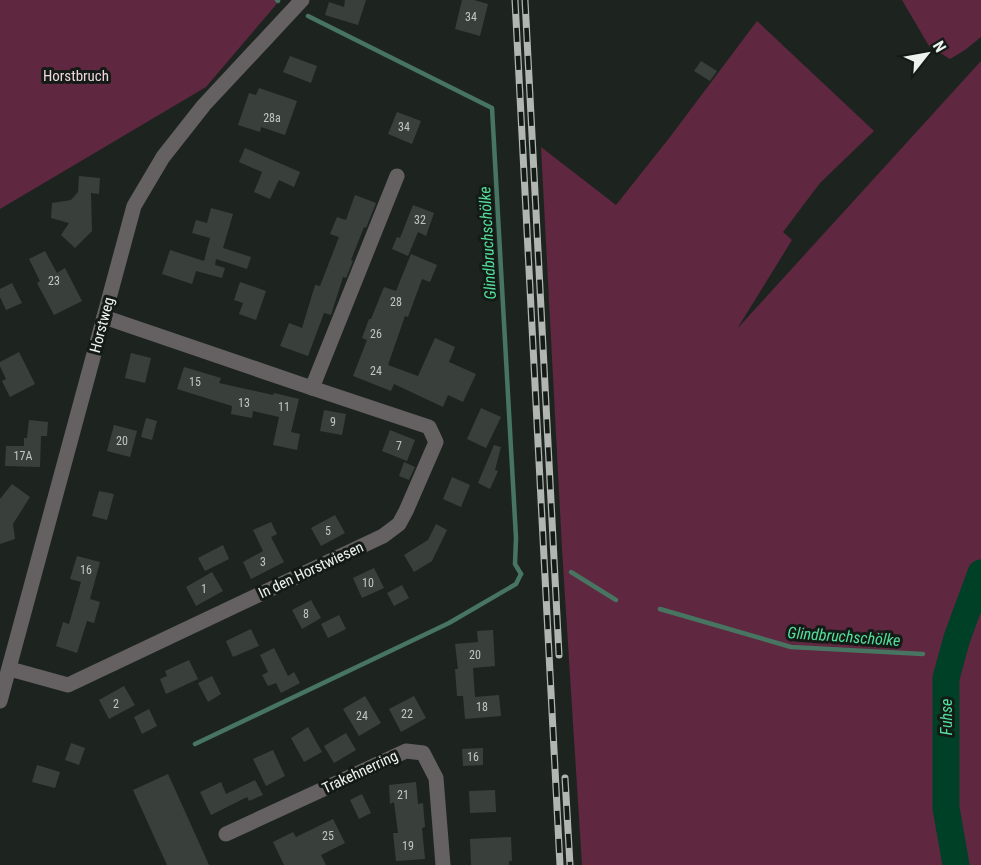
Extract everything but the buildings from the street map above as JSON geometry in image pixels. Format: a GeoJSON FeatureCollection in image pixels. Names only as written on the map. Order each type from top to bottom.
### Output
{"type":"FeatureCollection","features":[{"type":"Feature","properties":{"kind":"street","name":"Horstweg"},"geometry":{"type":"LineString","coordinates":[[0,701],[134,206],[163,157],[204,105],[302,0]]}},
{"type":"Feature","properties":{"kind":"street"},"geometry":{"type":"LineString","coordinates":[[312,388],[397,176]]}},
{"type":"Feature","properties":{"kind":"street","name":"In den Horstwiesen"},"geometry":{"type":"LineString","coordinates":[[10,669],[68,685],[383,536],[399,524],[436,442],[429,427],[104,317]]}},
{"type":"Feature","properties":{"kind":"street","name":"Trakehnerring"},"geometry":{"type":"LineString","coordinates":[[226,834],[405,751],[423,753],[436,778],[443,865]]}},
{"type":"Feature","properties":{"kind":"green space","name":"Horstbruch"},"geometry":{"type":"Polygon","coordinates":[[[0,0],[280,0],[206,87],[0,209],[0,0]]]}},
{"type":"Feature","properties":{"kind":"green space"},"geometry":{"type":"Polygon","coordinates":[[[902,0],[981,0],[981,37],[950,59],[929,46],[902,0]]]}},
{"type":"Feature","properties":{"kind":"green space"},"geometry":{"type":"Polygon","coordinates":[[[757,21],[874,131],[820,183],[783,232],[792,240],[737,329],[981,61],[981,865],[582,865],[562,549],[541,147],[616,205],[757,21]]]}},
{"type":"Feature","properties":{"kind":"waterway","name":"Glindbruchschölke"},"geometry":{"type":"LineString","coordinates":[[308,16],[492,108],[516,538],[515,564],[521,574]]}},
{"type":"Feature","properties":{"kind":"waterway","name":"Glindbruchschölke"},"geometry":{"type":"LineString","coordinates":[[571,572],[616,600]]}},
{"type":"Feature","properties":{"kind":"waterway","name":"Fuhse"},"geometry":{"type":"LineString","coordinates":[[956,865],[946,808],[946,678],[957,638],[981,573]]}},
{"type":"Feature","properties":{"kind":"waterway"},"geometry":{"type":"LineString","coordinates":[[195,744],[449,623],[516,584],[521,574]]}},
{"type":"Feature","properties":{"kind":"waterway","name":"Glindbruchschölke"},"geometry":{"type":"LineString","coordinates":[[660,609],[791,647],[923,654]]}},
{"type":"Feature","properties":{"kind":"railway"},"geometry":{"type":"LineString","coordinates":[[515,0],[560,865]]}},
{"type":"Feature","properties":{"kind":"railway"},"geometry":{"type":"LineString","coordinates":[[525,0],[559,655]]}},
{"type":"Feature","properties":{"kind":"railway"},"geometry":{"type":"LineString","coordinates":[[565,778],[570,865]]}}]}
